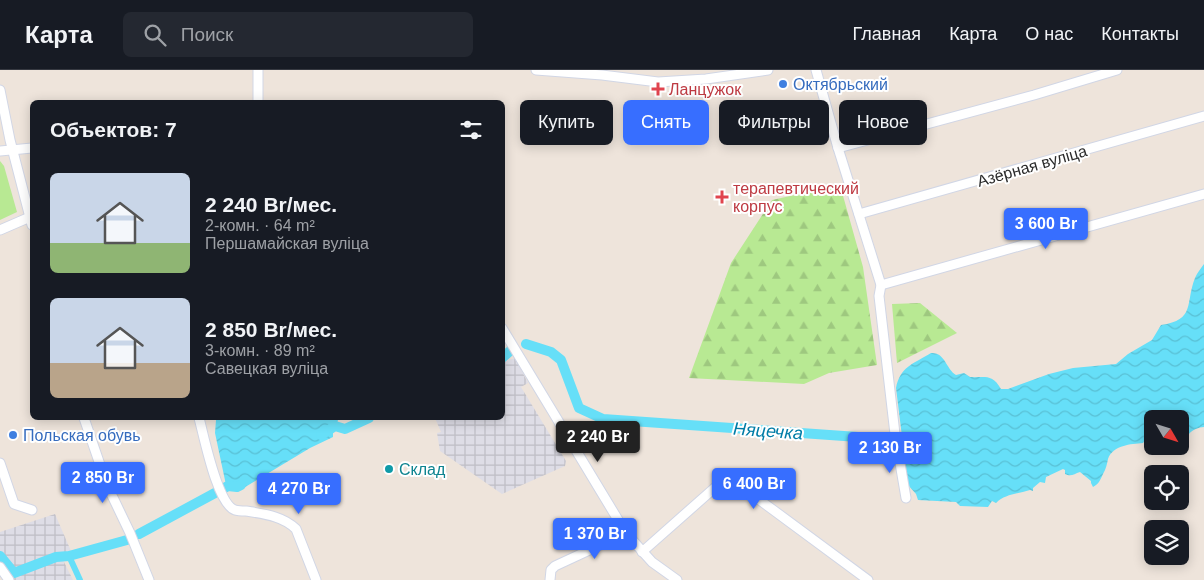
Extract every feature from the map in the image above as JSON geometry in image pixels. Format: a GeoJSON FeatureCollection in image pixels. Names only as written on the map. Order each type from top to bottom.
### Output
{"type":"FeatureCollection","features":[{"type":"Feature","properties":{"kind":"street"},"geometry":{"type":"LineString","coordinates":[[258,70],[258,100]]}},
{"type":"Feature","properties":{"kind":"street"},"geometry":{"type":"LineString","coordinates":[[536,70],[658,82],[706,79],[768,70]]}},
{"type":"Feature","properties":{"kind":"street"},"geometry":{"type":"LineString","coordinates":[[816,70],[838,148],[881,285],[879,296],[895,434],[906,498]]}},
{"type":"Feature","properties":{"kind":"street"},"geometry":{"type":"LineString","coordinates":[[838,148],[1034,95],[1117,70]]}},
{"type":"Feature","properties":{"kind":"street"},"geometry":{"type":"LineString","coordinates":[[0,90],[30,217]]}},
{"type":"Feature","properties":{"kind":"street","name":"Азёрная вуліца"},"geometry":{"type":"LineString","coordinates":[[859,214],[1204,116]]}},
{"type":"Feature","properties":{"kind":"street"},"geometry":{"type":"LineString","coordinates":[[0,151],[30,148]]}},
{"type":"Feature","properties":{"kind":"street"},"geometry":{"type":"LineString","coordinates":[[881,285],[1204,194]]}},
{"type":"Feature","properties":{"kind":"street"},"geometry":{"type":"LineString","coordinates":[[0,230],[30,221]]}},
{"type":"Feature","properties":{"kind":"street"},"geometry":{"type":"LineString","coordinates":[[505,333],[626,533],[652,562],[677,580]]}},
{"type":"Feature","properties":{"kind":"street"},"geometry":{"type":"LineString","coordinates":[[85,420],[107,485],[130,533],[149,580]]}},
{"type":"Feature","properties":{"kind":"street"},"geometry":{"type":"LineString","coordinates":[[200,420],[214,474],[221,494],[227,504],[234,510],[282,518],[291,524],[296,529],[316,580]]}},
{"type":"Feature","properties":{"kind":"street"},"geometry":{"type":"LineString","coordinates":[[0,463],[14,504],[32,510]]}},
{"type":"Feature","properties":{"kind":"street"},"geometry":{"type":"LineString","coordinates":[[642,552],[720,483],[738,484],[868,580]]}},
{"type":"Feature","properties":{"kind":"street"},"geometry":{"type":"LineString","coordinates":[[550,580],[551,570],[556,566],[626,533]]}},
{"type":"Feature","properties":{"kind":"street"},"geometry":{"type":"LineString","coordinates":[[0,567],[9,580]]}},
{"type":"Feature","properties":{"kind":"shaded area"},"geometry":{"type":"Polygon","coordinates":[[[515,358],[528,383],[521,387],[566,461],[565,466],[502,494],[440,451],[437,433],[441,432],[436,420],[505,420],[505,361],[515,358]]]}},
{"type":"Feature","properties":{"kind":"shaded area"},"geometry":{"type":"Polygon","coordinates":[[[55,514],[71,551],[63,560],[73,580],[13,580],[0,560],[0,532],[55,514]]]}},
{"type":"Feature","properties":{"kind":"green space"},"geometry":{"type":"Polygon","coordinates":[[[0,161],[4,166],[17,212],[0,220],[0,161]]]}},
{"type":"Feature","properties":{"kind":"green space"},"geometry":{"type":"Polygon","coordinates":[[[840,185],[863,267],[877,365],[829,373],[804,384],[689,378],[731,263],[772,200],[840,185]]]}},
{"type":"Feature","properties":{"kind":"green space"},"geometry":{"type":"Polygon","coordinates":[[[920,303],[957,333],[897,363],[892,304],[920,303]]]}},
{"type":"Feature","properties":{"kind":"water"},"geometry":{"type":"Polygon","coordinates":[[[1204,264],[1204,427],[1196,429],[1189,434],[1189,410],[1144,410],[1144,442],[1123,446],[1110,454],[1100,480],[1093,487],[1091,481],[1080,472],[1069,475],[1065,474],[1063,469],[1046,477],[1045,483],[1040,482],[1033,488],[1033,491],[1030,490],[1007,496],[996,503],[992,501],[988,507],[960,506],[956,502],[918,500],[916,494],[908,485],[896,388],[901,375],[908,367],[931,353],[936,353],[956,375],[964,373],[970,377],[991,378],[1001,389],[1008,389],[1049,374],[1073,368],[1116,364],[1128,354],[1152,340],[1161,325],[1172,323],[1185,315],[1198,272],[1204,264]]]}},
{"type":"Feature","properties":{"kind":"water"},"geometry":{"type":"Polygon","coordinates":[[[216,420],[338,421],[333,427],[333,437],[310,448],[237,492],[226,485],[215,433],[216,420]]]}},
{"type":"Feature","properties":{"kind":"waterway","name":"Няцечка"},"geometry":{"type":"LineString","coordinates":[[526,344],[551,352],[561,360],[579,408],[603,419],[915,441]]}},
{"type":"Feature","properties":{"kind":"waterway","name":"Няцечка"},"geometry":{"type":"LineString","coordinates":[[505,355],[510,351]]}},
{"type":"Feature","properties":{"kind":"waterway","name":"Няцечка"},"geometry":{"type":"LineString","coordinates":[[321,435],[335,426],[345,429],[365,420]]}},
{"type":"Feature","properties":{"kind":"waterway","name":"Няцечка"},"geometry":{"type":"LineString","coordinates":[[139,534],[228,486],[237,487],[241,485]]}},
{"type":"Feature","properties":{"kind":"waterway","name":"Няцечка"},"geometry":{"type":"LineString","coordinates":[[0,556],[14,573],[56,557],[69,556],[127,540]]}},
{"type":"Feature","properties":{"kind":"waterway"},"geometry":{"type":"LineString","coordinates":[[69,556],[80,580]]}},
{"type":"Feature","properties":{"kind":"place","name":"Октябрьский"},"geometry":{"type":"Point","coordinates":[783,84]}},
{"type":"Feature","properties":{"kind":"place","name":"Ланцужок"},"geometry":{"type":"Point","coordinates":[658,89]}},
{"type":"Feature","properties":{"kind":"place","name":"терапевтический корпус"},"geometry":{"type":"Point","coordinates":[722,197]}},
{"type":"Feature","properties":{"kind":"place","name":"Польская обувь"},"geometry":{"type":"Point","coordinates":[13,435]}},
{"type":"Feature","properties":{"kind":"place","name":"Склад"},"geometry":{"type":"Point","coordinates":[389,469]}}]}
